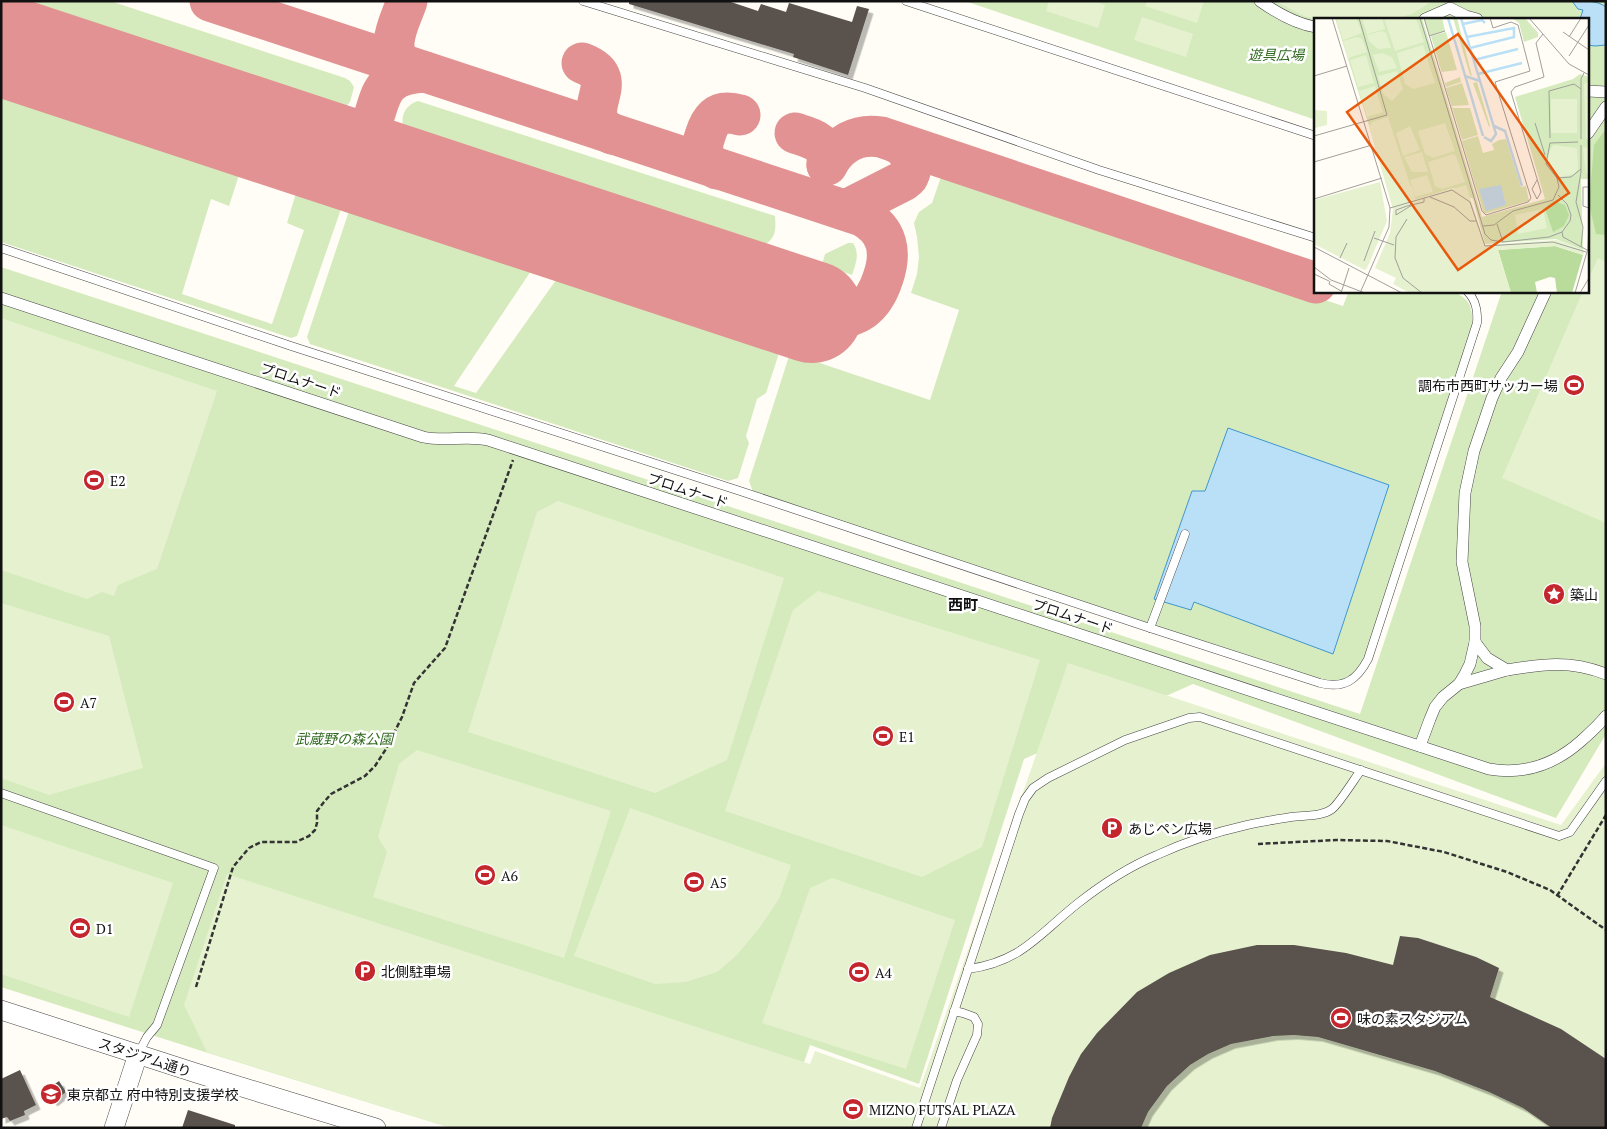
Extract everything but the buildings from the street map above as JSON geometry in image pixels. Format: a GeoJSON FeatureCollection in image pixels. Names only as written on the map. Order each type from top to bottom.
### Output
{"type":"FeatureCollection","features":[{"type":"Feature","properties":{"kind":"street"},"geometry":{"type":"LineString","coordinates":[[1260,1],[1304,25],[1314,27]]}},
{"type":"Feature","properties":{"kind":"street"},"geometry":{"type":"LineString","coordinates":[[1427,18],[1453,5],[1466,16],[1473,18]]}},
{"type":"Feature","properties":{"kind":"street"},"geometry":{"type":"LineString","coordinates":[[1590,90],[1606,92]]}},
{"type":"Feature","properties":{"kind":"street"},"geometry":{"type":"LineString","coordinates":[[1590,130],[1606,106]]}},
{"type":"Feature","properties":{"kind":"street"},"geometry":{"type":"LineString","coordinates":[[1420,746],[1435,708],[1443,697],[1459,684],[1470,664],[1475,642],[1474,621],[1462,562],[1465,493],[1479,433],[1501,378],[1518,352],[1546,292]]}},
{"type":"Feature","properties":{"kind":"street","name":"プロムナード"},"geometry":{"type":"LineString","coordinates":[[1,298],[423,437],[436,439],[482,438],[1489,769],[1503,771],[1523,770],[1534,768],[1559,758],[1572,749],[1606,716]]}},
{"type":"Feature","properties":{"kind":"street"},"geometry":{"type":"LineString","coordinates":[[1475,642],[1487,658],[1506,670]]}},
{"type":"Feature","properties":{"kind":"street"},"geometry":{"type":"LineString","coordinates":[[1459,684],[1506,670],[1542,664],[1562,663],[1589,668],[1606,674]]}},
{"type":"Feature","properties":{"kind":"street","name":"スタジアム通り"},"geometry":{"type":"LineString","coordinates":[[1,1010],[342,1122],[376,1128]]}},
{"type":"Feature","properties":{"kind":"street"},"geometry":{"type":"LineString","coordinates":[[114,1128],[138,1054]]}},
{"type":"Feature","properties":{"kind":"lane"},"geometry":{"type":"LineString","coordinates":[[584,1],[865,88],[1099,170],[1314,237]]}},
{"type":"Feature","properties":{"kind":"lane"},"geometry":{"type":"LineString","coordinates":[[906,1],[1314,135]]}},
{"type":"Feature","properties":{"kind":"lane"},"geometry":{"type":"LineString","coordinates":[[1,248],[291,346],[740,491],[1150,628],[1328,685],[1347,682],[1357,675],[1368,659],[1477,323],[1477,308],[1472,296],[1468,292]]}},
{"type":"Feature","properties":{"kind":"lane"},"geometry":{"type":"LineString","coordinates":[[1150,628],[1185,534]]}},
{"type":"Feature","properties":{"kind":"lane"},"geometry":{"type":"LineString","coordinates":[[916,1128],[1025,798],[1033,788],[1048,778],[1124,740],[1189,718],[1200,717],[1560,836],[1570,832],[1606,781]]}},
{"type":"Feature","properties":{"kind":"lane"},"geometry":{"type":"LineString","coordinates":[[968,969],[985,967],[1020,952],[1096,889],[1156,855],[1200,838],[1237,828],[1285,818],[1320,814],[1332,809],[1361,770]]}},
{"type":"Feature","properties":{"kind":"lane"},"geometry":{"type":"LineString","coordinates":[[1,794],[214,868],[157,1025],[147,1037],[138,1054]]}},
{"type":"Feature","properties":{"kind":"lane"},"geometry":{"type":"LineString","coordinates":[[941,1128],[957,1080],[977,1035],[978,1024],[974,1017],[954,1011]]}},
{"type":"Feature","properties":{"kind":"path"},"geometry":{"type":"LineString","coordinates":[[196,986],[233,867],[249,848],[261,842],[296,842],[309,836],[315,830],[317,811],[331,794],[365,776],[386,749],[402,717],[414,683],[445,648],[517,450]]}},
{"type":"Feature","properties":{"kind":"path"},"geometry":{"type":"LineString","coordinates":[[1557,896],[1606,815]]}},
{"type":"Feature","properties":{"kind":"path"},"geometry":{"type":"LineString","coordinates":[[1258,844],[1336,840],[1387,841],[1444,852],[1484,864],[1550,890],[1606,930]]}},
{"type":"Feature","properties":{"kind":"green space"},"geometry":{"type":"Polygon","coordinates":[[[1,1],[110,1],[345,78],[354,87],[350,102],[345,108],[332,110],[1,1]]]}},
{"type":"Feature","properties":{"kind":"green space","name":"武蔵野の森公園"},"geometry":{"type":"Polygon","coordinates":[[[965,1],[1606,1],[1606,734],[1556,818],[1193,684],[1024,759],[919,1084],[810,1045],[781,1128],[451,1128],[1,987],[1,267],[1360,714],[1502,292],[1590,292],[1590,18],[1314,18],[1314,119],[965,1]]]}},
{"type":"Feature","properties":{"kind":"green space"},"geometry":{"type":"Polygon","coordinates":[[[1049,1],[1094,1],[1105,5],[1098,28],[1046,11],[1049,1]]]}},
{"type":"Feature","properties":{"kind":"green space"},"geometry":{"type":"Polygon","coordinates":[[[1147,1],[1204,1],[1197,23],[1145,6],[1147,1]]]}},
{"type":"Feature","properties":{"kind":"green space"},"geometry":{"type":"Polygon","coordinates":[[[1275,1],[1432,1],[1412,14],[1396,18],[1314,18],[1304,16],[1275,1]]]}},
{"type":"Feature","properties":{"kind":"green space"},"geometry":{"type":"Polygon","coordinates":[[[1142,17],[1193,34],[1186,57],[1134,40],[1142,17]]]}},
{"type":"Feature","properties":{"kind":"green space"},"geometry":{"type":"Polygon","coordinates":[[[1,98],[239,175],[229,206],[211,199],[182,294],[272,324],[304,230],[287,223],[296,193],[341,209],[297,336],[291,338],[1,242],[1,98]]]}},
{"type":"Feature","properties":{"kind":"green space"},"geometry":{"type":"Polygon","coordinates":[[[418,101],[775,216],[773,237],[762,247],[406,133],[403,123],[404,114],[409,106],[418,101]]]}},
{"type":"Feature","properties":{"kind":"green space"},"geometry":{"type":"Polygon","coordinates":[[[1606,129],[1606,235],[1596,234],[1590,208],[1594,145],[1606,129]]]}},
{"type":"Feature","properties":{"kind":"green space"},"geometry":{"type":"Polygon","coordinates":[[[942,174],[1343,306],[1349,292],[1455,292],[1469,303],[1473,322],[1360,673],[1330,687],[753,492],[749,481],[790,353],[930,400],[959,310],[911,293],[917,274],[919,257],[914,223],[919,212],[932,203],[942,174]]]}},
{"type":"Feature","properties":{"kind":"green space"},"geometry":{"type":"Polygon","coordinates":[[[351,205],[535,265],[454,386],[476,393],[561,273],[781,347],[766,393],[757,399],[746,436],[749,443],[738,478],[728,481],[310,344],[307,337],[351,205]]]}},
{"type":"Feature","properties":{"kind":"green space"},"geometry":{"type":"Polygon","coordinates":[[[848,243],[853,243],[857,259],[852,275],[822,265],[825,254],[848,243]]]}},
{"type":"Feature","properties":{"kind":"green space","name":"調布市西町サッカー場"},"geometry":{"type":"Polygon","coordinates":[[[1598,258],[1606,262],[1606,523],[1502,478],[1583,292],[1590,292],[1590,276],[1598,258]]]}},
{"type":"Feature","properties":{"kind":"green space","name":"E2"},"geometry":{"type":"Polygon","coordinates":[[[1,318],[217,391],[157,569],[118,585],[114,596],[102,592],[87,599],[1,570],[1,318]]]}},
{"type":"Feature","properties":{"kind":"green space"},"geometry":{"type":"Polygon","coordinates":[[[558,501],[784,578],[727,760],[655,793],[468,732],[537,512],[558,501]]]}},
{"type":"Feature","properties":{"kind":"green space","name":"E1"},"geometry":{"type":"Polygon","coordinates":[[[818,591],[1040,660],[982,847],[922,877],[725,811],[793,610],[818,591]]]}},
{"type":"Feature","properties":{"kind":"green space","name":"A7"},"geometry":{"type":"Polygon","coordinates":[[[1,603],[109,636],[143,768],[49,795],[1,778],[1,603]]]}},
{"type":"Feature","properties":{"kind":"green space"},"geometry":{"type":"Polygon","coordinates":[[[1068,663],[1561,825],[1606,763],[1606,1128],[451,1128],[207,1052],[184,1005],[227,874],[810,1064],[815,1051],[920,1088],[1068,663]]]}},
{"type":"Feature","properties":{"kind":"green space","name":"A6"},"geometry":{"type":"Polygon","coordinates":[[[417,750],[611,811],[564,958],[373,897],[387,852],[378,837],[399,764],[417,750]]]}},
{"type":"Feature","properties":{"kind":"green space","name":"A5"},"geometry":{"type":"Polygon","coordinates":[[[630,808],[791,865],[779,899],[760,927],[737,955],[717,972],[686,982],[655,984],[574,956],[630,808]]]}},
{"type":"Feature","properties":{"kind":"green space","name":"D1"},"geometry":{"type":"Polygon","coordinates":[[[1,825],[173,883],[129,1017],[1,974],[1,825]]]}},
{"type":"Feature","properties":{"kind":"green space","name":"A4"},"geometry":{"type":"Polygon","coordinates":[[[832,878],[955,920],[906,1069],[762,1023],[810,888],[832,878]]]}},
{"type":"Feature","properties":{"kind":"water"},"geometry":{"type":"Polygon","coordinates":[[[1572,1],[1594,2],[1606,7],[1606,45],[1590,45],[1590,18],[1580,18],[1583,10],[1578,9],[1572,1]]]}},
{"type":"Feature","properties":{"kind":"water"},"geometry":{"type":"Polygon","coordinates":[[[1228,428],[1389,485],[1333,654],[1194,602],[1191,610],[1154,599],[1192,491],[1205,491],[1228,428]]]}},
{"type":"Feature","properties":{"kind":"taxiway"},"geometry":{"type":"LineString","coordinates":[[210,1],[862,216],[878,228],[886,242],[887,259],[883,278],[875,297],[862,310],[846,317],[826,316]]}},
{"type":"Feature","properties":{"kind":"taxiway"},"geometry":{"type":"LineString","coordinates":[[406,66],[399,60],[394,44],[397,27],[407,1]]}},
{"type":"Feature","properties":{"kind":"taxiway"},"geometry":{"type":"LineString","coordinates":[[582,63],[595,70],[600,78],[601,87],[597,116],[601,125],[612,134]]}},
{"type":"Feature","properties":{"kind":"taxiway"},"geometry":{"type":"LineString","coordinates":[[320,150],[335,149],[353,144],[367,131],[385,89],[393,81],[406,75],[425,72]]}},
{"type":"Feature","properties":{"kind":"taxiway"},"geometry":{"type":"LineString","coordinates":[[717,169],[712,166],[704,155],[703,146],[707,129],[713,119],[721,114],[733,113],[740,115]]}},
{"type":"Feature","properties":{"kind":"taxiway"},"geometry":{"type":"LineString","coordinates":[[370,126],[375,150],[383,163],[402,177]]}},
{"type":"Feature","properties":{"kind":"taxiway"},"geometry":{"type":"LineString","coordinates":[[795,133],[819,143],[825,151],[827,165]]}},
{"type":"Feature","properties":{"kind":"taxiway"},"geometry":{"type":"LineString","coordinates":[[827,165],[837,151],[849,142],[864,137],[881,137],[1314,282]]}},
{"type":"Feature","properties":{"kind":"taxiway"},"geometry":{"type":"LineString","coordinates":[[846,210],[908,177],[913,159],[903,146],[897,143]]}},
{"type":"Feature","properties":{"kind":"runway"},"geometry":{"type":"LineString","coordinates":[[1,45],[812,312]]}},
{"type":"Feature","properties":{"kind":"place","name":"調布市西町サッカー場"},"geometry":{"type":"Point","coordinates":[1574,385]}},
{"type":"Feature","properties":{"kind":"place","name":"E2"},"geometry":{"type":"Point","coordinates":[94,480]}},
{"type":"Feature","properties":{"kind":"place","name":"築山"},"geometry":{"type":"Point","coordinates":[1554,594]}},
{"type":"Feature","properties":{"kind":"place","name":"A7"},"geometry":{"type":"Point","coordinates":[64,702]}},
{"type":"Feature","properties":{"kind":"place","name":"E1"},"geometry":{"type":"Point","coordinates":[883,736]}},
{"type":"Feature","properties":{"kind":"place","name":"あじペン広場"},"geometry":{"type":"Point","coordinates":[1112,828]}},
{"type":"Feature","properties":{"kind":"place","name":"A6"},"geometry":{"type":"Point","coordinates":[485,875]}},
{"type":"Feature","properties":{"kind":"place","name":"A5"},"geometry":{"type":"Point","coordinates":[694,882]}},
{"type":"Feature","properties":{"kind":"place","name":"D1"},"geometry":{"type":"Point","coordinates":[80,928]}},
{"type":"Feature","properties":{"kind":"place","name":"北側駐車場"},"geometry":{"type":"Point","coordinates":[365,971]}},
{"type":"Feature","properties":{"kind":"place","name":"A4"},"geometry":{"type":"Point","coordinates":[859,972]}},
{"type":"Feature","properties":{"kind":"place","name":"味の素スタジアム"},"geometry":{"type":"Point","coordinates":[1341,1018]}},
{"type":"Feature","properties":{"kind":"place","name":"東京都立 府中特別支援学校"},"geometry":{"type":"Point","coordinates":[51,1094]}},
{"type":"Feature","properties":{"kind":"place","name":"MIZNO FUTSAL PLAZA"},"geometry":{"type":"Point","coordinates":[853,1109]}},
{"type":"Feature","properties":{"kind":"district","name":"西町"},"geometry":{"type":"Point","coordinates":[963,604]}},
{"type":"Feature","properties":{"kind":"park label","name":"遊具広場"},"geometry":{"type":"Point","coordinates":[1276,54]}}]}
